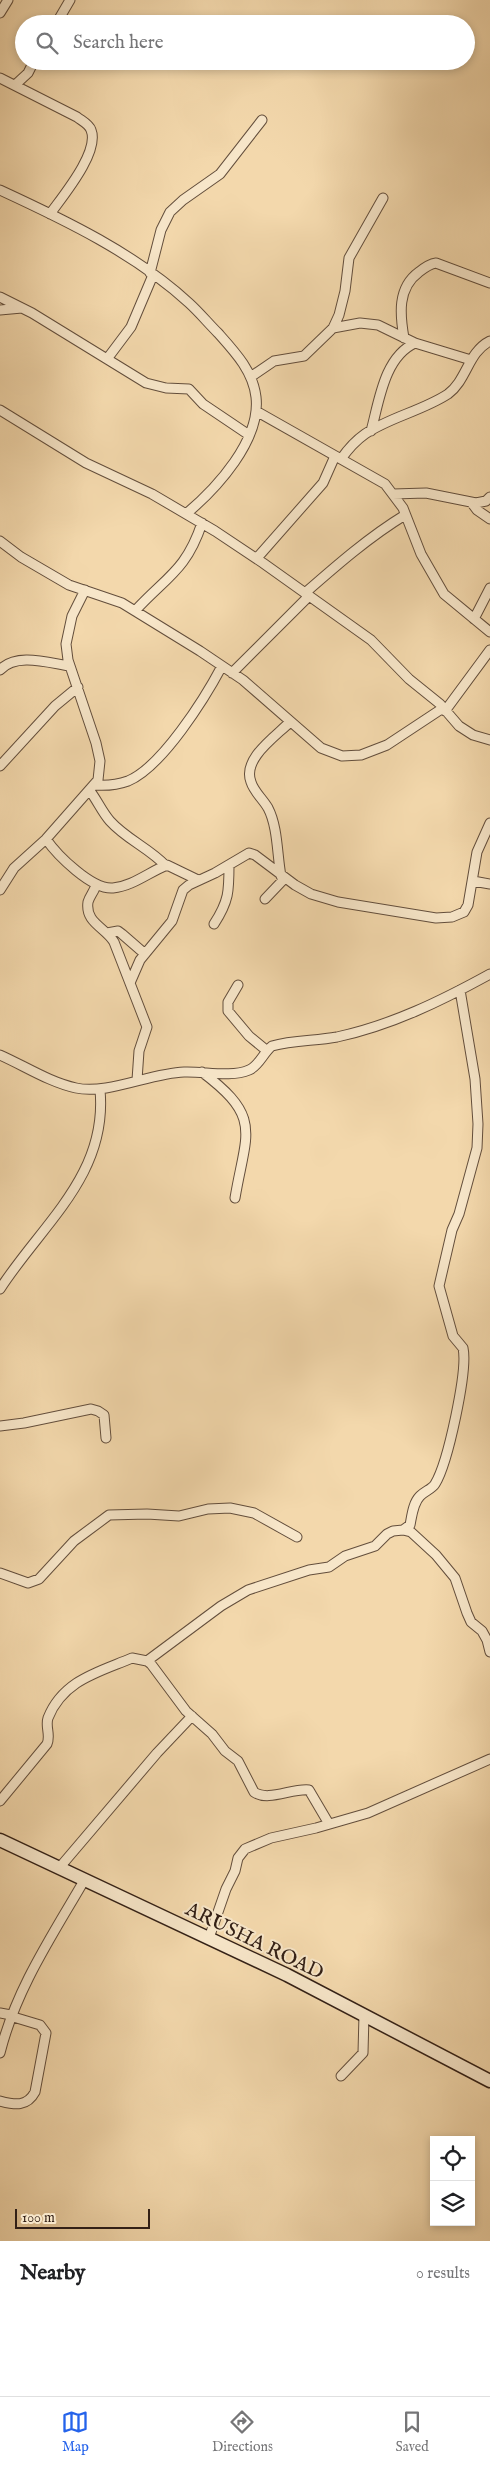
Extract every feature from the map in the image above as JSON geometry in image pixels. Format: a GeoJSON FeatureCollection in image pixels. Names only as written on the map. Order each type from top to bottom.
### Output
{"type":"FeatureCollection","features":[{"type":"Feature","properties":{"kind":"main road","name":"ARUSHA ROAD"},"geometry":{"type":"LineString","coordinates":[[0,1840],[209,1938],[364,2015],[490,2081]]}},
{"type":"Feature","properties":{"kind":"street"},"geometry":{"type":"LineString","coordinates":[[0,13],[8,0]]}},
{"type":"Feature","properties":{"kind":"street"},"geometry":{"type":"LineString","coordinates":[[61,15],[70,0]]}},
{"type":"Feature","properties":{"kind":"street"},"geometry":{"type":"LineString","coordinates":[[15,85],[29,70]]}},
{"type":"Feature","properties":{"kind":"street"},"geometry":{"type":"LineString","coordinates":[[0,78],[77,117],[88,125],[92,131],[91,146],[84,165],[50,214]]}},
{"type":"Feature","properties":{"kind":"street"},"geometry":{"type":"LineString","coordinates":[[107,359],[131,327],[151,274],[161,230],[170,212],[183,200],[220,174],[262,120]]}},
{"type":"Feature","properties":{"kind":"street"},"geometry":{"type":"LineString","coordinates":[[0,190],[50,214],[151,274],[189,302],[231,347],[252,376],[256,411],[245,445],[220,481],[186,514]]}},
{"type":"Feature","properties":{"kind":"street"},"geometry":{"type":"LineString","coordinates":[[334,328],[345,291],[349,258],[383,198]]}},
{"type":"Feature","properties":{"kind":"street"},"geometry":{"type":"LineString","coordinates":[[404,338],[401,301],[413,276],[431,263],[436,263],[490,283]]}},
{"type":"Feature","properties":{"kind":"street"},"geometry":{"type":"LineString","coordinates":[[0,297],[23,308],[146,383],[166,388],[188,389],[203,404],[249,434]]}},
{"type":"Feature","properties":{"kind":"street"},"geometry":{"type":"LineString","coordinates":[[0,310],[23,308]]}},
{"type":"Feature","properties":{"kind":"street"},"geometry":{"type":"LineString","coordinates":[[252,376],[274,361],[304,356],[334,328],[370,322],[415,343],[471,360]]}},
{"type":"Feature","properties":{"kind":"street"},"geometry":{"type":"LineString","coordinates":[[257,558],[323,483],[338,457],[353,443],[371,431],[448,394],[458,384],[478,350],[490,341]]}},
{"type":"Feature","properties":{"kind":"street"},"geometry":{"type":"LineString","coordinates":[[371,431],[375,409],[389,372],[406,347],[415,343]]}},
{"type":"Feature","properties":{"kind":"street"},"geometry":{"type":"LineString","coordinates":[[0,410],[86,463],[152,494],[257,558],[371,640],[459,726],[473,735],[490,740]]}},
{"type":"Feature","properties":{"kind":"street"},"geometry":{"type":"LineString","coordinates":[[256,411],[385,484],[405,515],[421,554],[440,589],[448,598],[490,632]]}},
{"type":"Feature","properties":{"kind":"street"},"geometry":{"type":"LineString","coordinates":[[393,494],[426,493],[481,503],[490,497]]}},
{"type":"Feature","properties":{"kind":"street"},"geometry":{"type":"LineString","coordinates":[[471,502],[477,510],[490,519]]}},
{"type":"Feature","properties":{"kind":"street"},"geometry":{"type":"LineString","coordinates":[[232,672],[307,595],[371,538],[405,515]]}},
{"type":"Feature","properties":{"kind":"street"},"geometry":{"type":"LineString","coordinates":[[135,612],[179,570],[196,540],[202,523]]}},
{"type":"Feature","properties":{"kind":"street"},"geometry":{"type":"LineString","coordinates":[[0,541],[21,557],[69,585],[122,602],[232,672],[321,748],[342,756],[361,755],[387,745],[444,710],[490,650]]}},
{"type":"Feature","properties":{"kind":"street"},"geometry":{"type":"LineString","coordinates":[[474,619],[490,588]]}},
{"type":"Feature","properties":{"kind":"street"},"geometry":{"type":"LineString","coordinates":[[0,890],[14,868],[46,839],[98,780],[100,761],[70,666],[66,644],[67,631],[72,616],[85,590]]}},
{"type":"Feature","properties":{"kind":"street"},"geometry":{"type":"LineString","coordinates":[[0,658],[8,663]]}},
{"type":"Feature","properties":{"kind":"street"},"geometry":{"type":"LineString","coordinates":[[0,670],[8,663],[28,660],[70,666]]}},
{"type":"Feature","properties":{"kind":"street"},"geometry":{"type":"LineString","coordinates":[[92,788],[112,786],[130,780],[148,766],[171,744],[184,727],[222,666]]}},
{"type":"Feature","properties":{"kind":"street"},"geometry":{"type":"LineString","coordinates":[[1,764],[55,706],[78,687]]}},
{"type":"Feature","properties":{"kind":"street"},"geometry":{"type":"LineString","coordinates":[[283,877],[268,808],[251,785],[248,773],[253,761],[290,722]]}},
{"type":"Feature","properties":{"kind":"street"},"geometry":{"type":"LineString","coordinates":[[92,788],[109,820],[135,842],[151,851],[166,866]]}},
{"type":"Feature","properties":{"kind":"street"},"geometry":{"type":"LineString","coordinates":[[130,983],[137,966],[145,954],[172,921],[183,890],[188,884],[230,865],[249,853],[255,855],[283,877],[311,894],[338,902],[436,918],[452,917],[464,912],[468,905],[478,852],[490,823]]}},
{"type":"Feature","properties":{"kind":"street"},"geometry":{"type":"LineString","coordinates":[[46,839],[66,864],[96,884],[114,888],[143,878],[171,865],[198,880]]}},
{"type":"Feature","properties":{"kind":"street"},"geometry":{"type":"LineString","coordinates":[[214,924],[227,904],[230,865]]}},
{"type":"Feature","properties":{"kind":"street"},"geometry":{"type":"LineString","coordinates":[[265,899],[283,877]]}},
{"type":"Feature","properties":{"kind":"street"},"geometry":{"type":"LineString","coordinates":[[473,881],[490,884]]}},
{"type":"Feature","properties":{"kind":"street"},"geometry":{"type":"LineString","coordinates":[[96,884],[90,897],[88,911],[94,924],[107,933],[114,942],[147,1027],[139,1051],[137,1080]]}},
{"type":"Feature","properties":{"kind":"street"},"geometry":{"type":"LineString","coordinates":[[107,933],[118,931],[145,954]]}},
{"type":"Feature","properties":{"kind":"street"},"geometry":{"type":"LineString","coordinates":[[0,1055],[45,1078],[77,1088],[100,1090],[137,1080],[182,1072],[227,1073],[247,1071],[256,1064],[266,1050],[281,1043],[335,1037],[379,1026],[460,990],[490,974]]}},
{"type":"Feature","properties":{"kind":"street"},"geometry":{"type":"LineString","coordinates":[[238,985],[228,1002],[228,1011],[249,1036],[266,1050]]}},
{"type":"Feature","properties":{"kind":"street"},"geometry":{"type":"LineString","coordinates":[[403,1530],[410,1525],[414,1504],[419,1496],[433,1487],[438,1476],[450,1442],[464,1369],[463,1348],[453,1336],[439,1286],[452,1230],[460,1214],[477,1148],[478,1124],[475,1079],[460,990]]}},
{"type":"Feature","properties":{"kind":"street"},"geometry":{"type":"LineString","coordinates":[[202,1072],[226,1090],[237,1104],[247,1126],[244,1156],[235,1198]]}},
{"type":"Feature","properties":{"kind":"street"},"geometry":{"type":"LineString","coordinates":[[0,1289],[76,1188],[90,1161],[100,1131],[102,1112],[100,1090]]}},
{"type":"Feature","properties":{"kind":"street"},"geometry":{"type":"LineString","coordinates":[[0,1426],[24,1424],[91,1409],[104,1415],[106,1438]]}},
{"type":"Feature","properties":{"kind":"street"},"geometry":{"type":"LineString","coordinates":[[0,1574],[28,1583],[39,1579],[74,1541],[109,1515],[146,1514],[179,1516],[208,1509],[230,1508],[254,1513],[297,1537]]}},
{"type":"Feature","properties":{"kind":"street"},"geometry":{"type":"LineString","coordinates":[[147,1661],[221,1606],[248,1590],[302,1572],[329,1567],[345,1556],[376,1546],[387,1534],[393,1531],[403,1530],[411,1532],[430,1549],[454,1578],[466,1613],[471,1622],[482,1631],[490,1652]]}},
{"type":"Feature","properties":{"kind":"street"},"geometry":{"type":"LineString","coordinates":[[0,1801],[47,1744],[50,1738],[47,1725],[49,1717],[68,1689],[81,1678],[132,1658],[147,1661],[192,1716],[238,1762],[254,1792],[258,1795],[270,1796],[299,1789],[309,1790],[329,1824]]}},
{"type":"Feature","properties":{"kind":"street"},"geometry":{"type":"LineString","coordinates":[[60,1867],[157,1753],[192,1716]]}},
{"type":"Feature","properties":{"kind":"street"},"geometry":{"type":"LineString","coordinates":[[209,1938],[226,1889],[235,1871],[238,1858],[245,1849],[271,1838],[368,1813],[490,1759]]}},
{"type":"Feature","properties":{"kind":"street"},"geometry":{"type":"LineString","coordinates":[[0,2053],[10,2015],[18,1995],[85,1879]]}},
{"type":"Feature","properties":{"kind":"street"},"geometry":{"type":"LineString","coordinates":[[0,2013],[40,2025],[46,2034],[35,2092],[30,2099],[17,2104],[0,2101]]}},
{"type":"Feature","properties":{"kind":"street"},"geometry":{"type":"LineString","coordinates":[[341,2076],[363,2054],[364,2015]]}}]}
